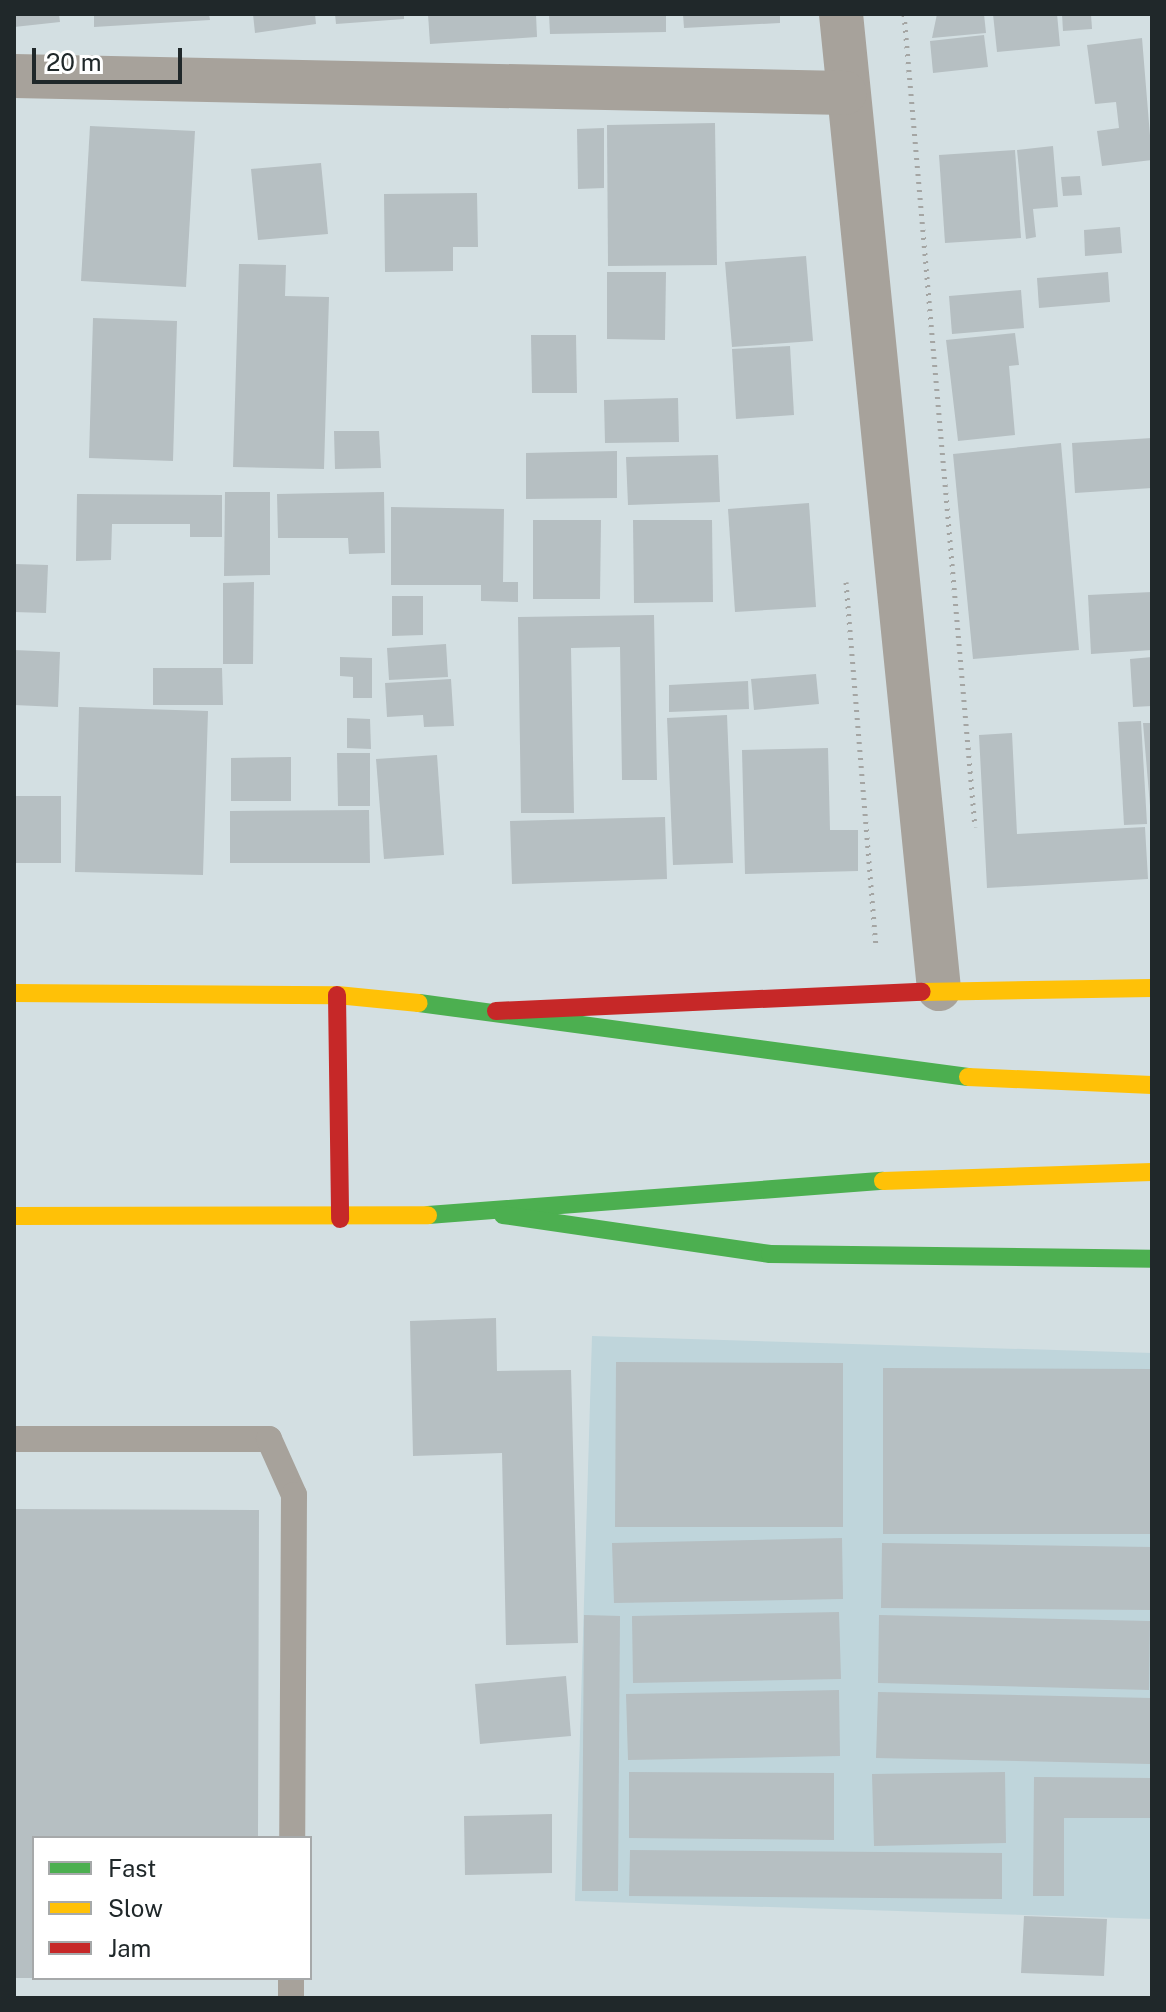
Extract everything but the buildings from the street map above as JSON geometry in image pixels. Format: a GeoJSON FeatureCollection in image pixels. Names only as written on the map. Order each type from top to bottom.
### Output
{"type":"FeatureCollection","features":[{"type":"Feature","properties":{"kind":"main road"},"geometry":{"type":"LineString","coordinates":[[496,1011],[939,989],[1152,988]]}},
{"type":"Feature","properties":{"kind":"main road"},"geometry":{"type":"LineString","coordinates":[[14,993],[337,995],[496,1011],[915,1075],[1147,1085]]}},
{"type":"Feature","properties":{"kind":"main road"},"geometry":{"type":"LineString","coordinates":[[337,995],[340,1219]]}},
{"type":"Feature","properties":{"kind":"main road"},"geometry":{"type":"LineString","coordinates":[[14,1216],[340,1219],[503,1215],[909,1179],[1146,1172]]}},
{"type":"Feature","properties":{"kind":"main road"},"geometry":{"type":"LineString","coordinates":[[503,1215],[770,1254],[1152,1259]]}},
{"type":"Feature","properties":{"kind":"street"},"geometry":{"type":"LineString","coordinates":[[841,14],[845,93],[939,989]]}},
{"type":"Feature","properties":{"kind":"street"},"geometry":{"type":"LineString","coordinates":[[14,76],[845,93]]}},
{"type":"Feature","properties":{"kind":"lane"},"geometry":{"type":"LineString","coordinates":[[14,1439],[269,1439],[294,1495],[292,1836]]}},
{"type":"Feature","properties":{"kind":"path"},"geometry":{"type":"LineString","coordinates":[[904,14],[976,846]]}},
{"type":"Feature","properties":{"kind":"shaded area"},"geometry":{"type":"Polygon","coordinates":[[[592,1336],[1152,1353],[1152,1919],[575,1901],[592,1336]]]}},
{"type":"Feature","properties":{"kind":"traffic: fast"},"geometry":{"type":"LineString","coordinates":[[419,1003],[968,1077]]}},
{"type":"Feature","properties":{"kind":"traffic: fast"},"geometry":{"type":"LineString","coordinates":[[428,1215],[883,1181]]}},
{"type":"Feature","properties":{"kind":"traffic: fast"},"geometry":{"type":"LineString","coordinates":[[503,1215],[770,1254],[1152,1259]]}},
{"type":"Feature","properties":{"kind":"traffic: slow"},"geometry":{"type":"LineString","coordinates":[[922,992],[1152,988]]}},
{"type":"Feature","properties":{"kind":"traffic: slow"},"geometry":{"type":"LineString","coordinates":[[14,993],[337,995],[419,1003]]}},
{"type":"Feature","properties":{"kind":"traffic: slow"},"geometry":{"type":"LineString","coordinates":[[968,1077],[1152,1085]]}},
{"type":"Feature","properties":{"kind":"traffic: slow"},"geometry":{"type":"LineString","coordinates":[[883,1181],[1152,1172]]}},
{"type":"Feature","properties":{"kind":"traffic: slow"},"geometry":{"type":"LineString","coordinates":[[14,1216],[428,1215]]}},
{"type":"Feature","properties":{"kind":"traffic: jam"},"geometry":{"type":"LineString","coordinates":[[496,1011],[922,992]]}},
{"type":"Feature","properties":{"kind":"traffic: jam"},"geometry":{"type":"LineString","coordinates":[[337,995],[340,1219]]}}]}
